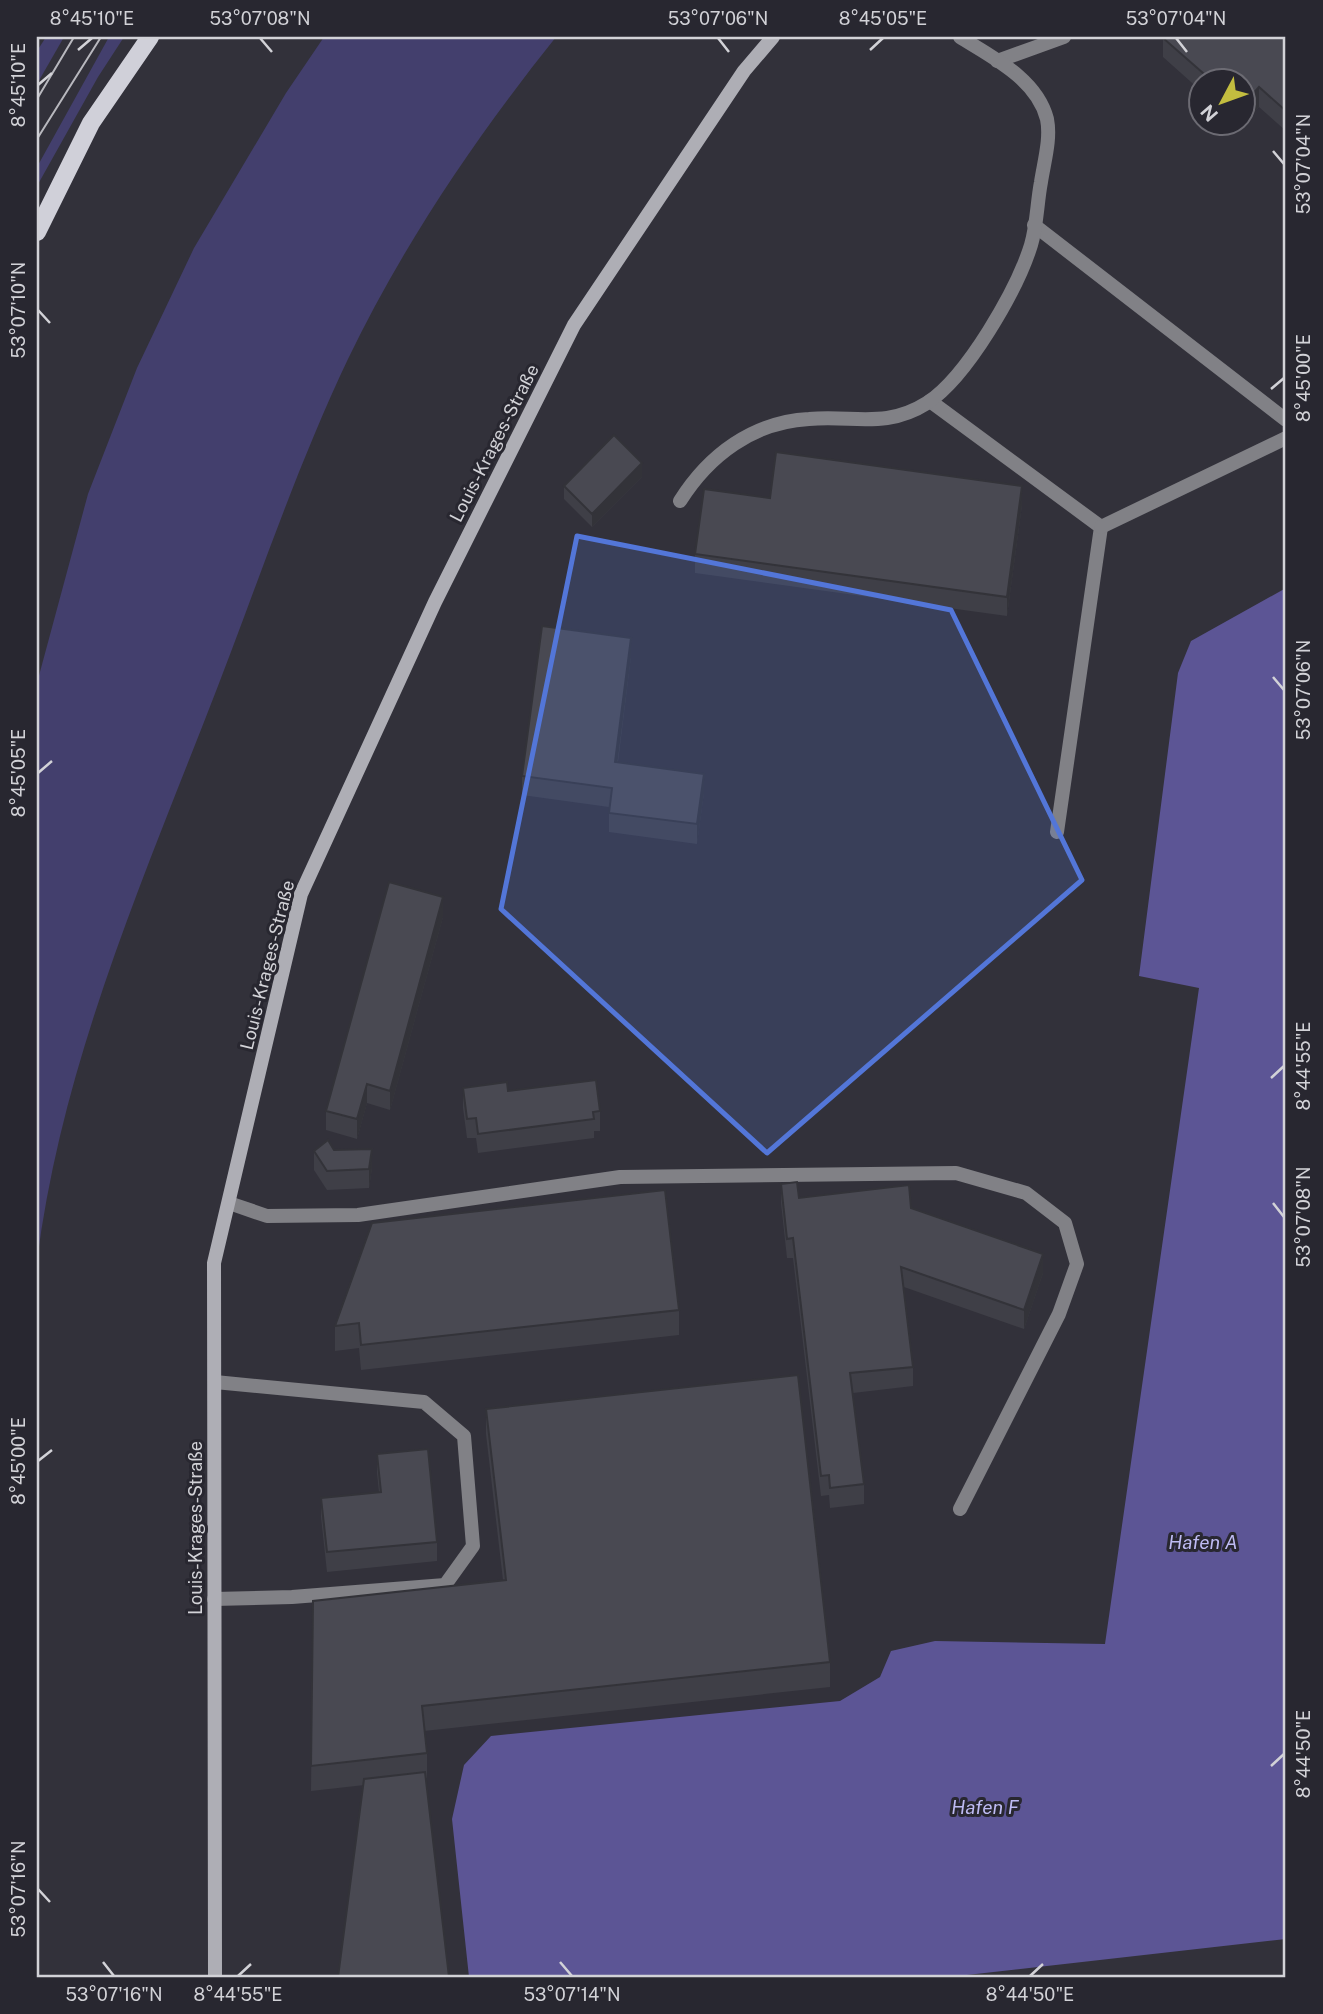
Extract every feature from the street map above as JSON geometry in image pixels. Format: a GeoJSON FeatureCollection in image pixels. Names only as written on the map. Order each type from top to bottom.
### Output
{"type":"FeatureCollection","features":[{"type":"Feature","properties":{"kind":"main road"},"geometry":{"type":"LineString","coordinates":[[37,232],[91,123],[150,37]]}},
{"type":"Feature","properties":{"kind":"street","name":"Louis-Krages-Straße"},"geometry":{"type":"LineString","coordinates":[[215,1977],[214,1263],[301,894],[435,602],[574,324],[744,71],[772,37]]}},
{"type":"Feature","properties":{"kind":"lane"},"geometry":{"type":"LineString","coordinates":[[680,501],[698,473],[725,449],[749,435],[782,422],[810,418],[876,421],[901,417],[930,401],[966,363],[1004,307],[1031,243],[1047,144],[1047,119],[1036,96],[1021,78],[960,37]]}},
{"type":"Feature","properties":{"kind":"lane"},"geometry":{"type":"LineString","coordinates":[[997,61],[1064,37]]}},
{"type":"Feature","properties":{"kind":"lane"},"geometry":{"type":"LineString","coordinates":[[1034,225],[1286,421]]}},
{"type":"Feature","properties":{"kind":"lane"},"geometry":{"type":"LineString","coordinates":[[930,401],[1101,527]]}},
{"type":"Feature","properties":{"kind":"lane"},"geometry":{"type":"LineString","coordinates":[[1101,527],[1286,438]]}},
{"type":"Feature","properties":{"kind":"lane"},"geometry":{"type":"LineString","coordinates":[[1058,832],[1101,527]]}},
{"type":"Feature","properties":{"kind":"lane"},"geometry":{"type":"LineString","coordinates":[[229,1202],[267,1216],[358,1215],[633,1177],[956,1173],[1026,1193],[1065,1223],[1077,1264],[1059,1314],[960,1509]]}},
{"type":"Feature","properties":{"kind":"lane"},"geometry":{"type":"LineString","coordinates":[[214,1599],[292,1597],[445,1585],[473,1546],[464,1436],[424,1402],[215,1382]]}},
{"type":"Feature","properties":{"kind":"highlighted area"},"geometry":{"type":"Polygon","coordinates":[[[577,536],[951,610],[1082,880],[767,1153],[501,909],[577,536]]]}},
{"type":"Feature","properties":{"kind":"shaded area"},"geometry":{"type":"Polygon","coordinates":[[[46,37],[64,37],[37,84],[37,51],[46,37]]]}},
{"type":"Feature","properties":{"kind":"shaded area"},"geometry":{"type":"Polygon","coordinates":[[[109,37],[124,37],[98,77],[37,186],[37,167],[109,37]]]}},
{"type":"Feature","properties":{"kind":"shaded area"},"geometry":{"type":"Polygon","coordinates":[[[324,37],[556,37],[470,152],[417,233],[348,359],[309,448],[152,854],[104,987],[64,1122],[48,1191],[37,1261],[37,683],[88,494],[137,368],[194,248],[286,93],[324,37]]]}},
{"type":"Feature","properties":{"kind":"water","name":"Hafen F"},"geometry":{"type":"Polygon","coordinates":[[[1286,588],[1286,1939],[949,1977],[469,1977],[452,1819],[464,1765],[491,1736],[840,1701],[880,1677],[891,1651],[935,1641],[1105,1644],[1199,988],[1139,976],[1178,673],[1191,641],[1286,588]]]}},
{"type":"Feature","properties":{"kind":"building"},"geometry":{"type":"Polygon","coordinates":[[[1286,37],[1286,111],[1259,87],[1256,90],[1256,66],[1195,66],[1163,38],[1286,37]]]}},
{"type":"Feature","properties":{"kind":"building"},"geometry":{"type":"Polygon","coordinates":[[[614,435],[642,463],[592,514],[564,486],[614,435]]]}},
{"type":"Feature","properties":{"kind":"building"},"geometry":{"type":"Polygon","coordinates":[[[776,452],[1022,486],[1007,597],[695,554],[704,489],[770,498],[776,452]]]}},
{"type":"Feature","properties":{"kind":"building"},"geometry":{"type":"Polygon","coordinates":[[[542,626],[631,638],[615,762],[704,774],[697,824],[609,813],[612,788],[522,776],[542,626]]]}},
{"type":"Feature","properties":{"kind":"building"},"geometry":{"type":"Polygon","coordinates":[[[389,882],[443,897],[390,1091],[367,1084],[357,1119],[326,1111],[389,882]]]}},
{"type":"Feature","properties":{"kind":"building"},"geometry":{"type":"Polygon","coordinates":[[[596,1080],[600,1111],[593,1112],[594,1119],[478,1134],[476,1118],[467,1119],[463,1088],[507,1082],[508,1091],[596,1080]]]}},
{"type":"Feature","properties":{"kind":"building"},"geometry":{"type":"Polygon","coordinates":[[[328,1140],[334,1150],[372,1149],[369,1169],[327,1171],[314,1151],[328,1140]]]}},
{"type":"Feature","properties":{"kind":"building"},"geometry":{"type":"Polygon","coordinates":[[[797,1182],[799,1198],[909,1185],[911,1208],[1043,1254],[1024,1310],[901,1267],[913,1367],[850,1373],[864,1484],[830,1488],[829,1475],[821,1476],[793,1238],[787,1239],[781,1184],[797,1182]]]}},
{"type":"Feature","properties":{"kind":"building"},"geometry":{"type":"Polygon","coordinates":[[[665,1190],[679,1310],[361,1345],[359,1323],[335,1326],[372,1223],[665,1190]]]}},
{"type":"Feature","properties":{"kind":"building"},"geometry":{"type":"Polygon","coordinates":[[[798,1375],[830,1662],[422,1706],[427,1753],[311,1766],[313,1601],[506,1580],[486,1409],[798,1375]]]}},
{"type":"Feature","properties":{"kind":"building"},"geometry":{"type":"Polygon","coordinates":[[[428,1449],[437,1542],[327,1552],[321,1498],[381,1492],[377,1454],[428,1449]]]}},
{"type":"Feature","properties":{"kind":"building"},"geometry":{"type":"Polygon","coordinates":[[[425,1772],[449,1977],[338,1977],[364,1779],[425,1772]]]}},
{"type":"Feature","properties":{"kind":"tram line"},"geometry":{"type":"LineString","coordinates":[[37,99],[74,37]]}},
{"type":"Feature","properties":{"kind":"tram line"},"geometry":{"type":"LineString","coordinates":[[37,139],[101,37]]}},
{"type":"Feature","properties":{"kind":"water label","name":"Hafen A"},"geometry":{"type":"Point","coordinates":[1203,1542]}}]}
